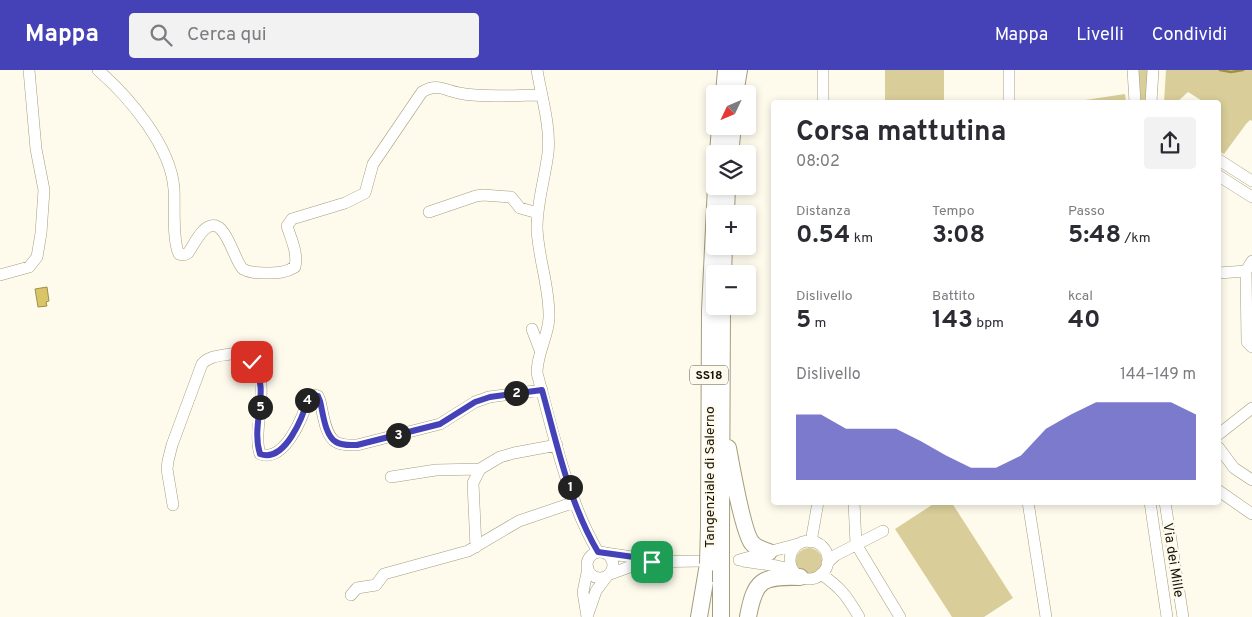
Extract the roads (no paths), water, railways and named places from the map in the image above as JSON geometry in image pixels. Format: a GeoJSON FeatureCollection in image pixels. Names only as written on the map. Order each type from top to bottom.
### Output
{"type":"FeatureCollection","features":[{"type":"Feature","properties":{"kind":"highway"},"geometry":{"type":"LineString","coordinates":[[725,85],[726,70]]}},
{"type":"Feature","properties":{"kind":"highway"},"geometry":{"type":"LineString","coordinates":[[737,85],[739,70]]}},
{"type":"Feature","properties":{"kind":"highway","name":"Tangenziale di Salerno"},"geometry":{"type":"LineString","coordinates":[[716,195],[710,310],[715,527],[721,582],[721,617]]}},
{"type":"Feature","properties":{"kind":"highway","name":"Tangenziale di Salerno"},"geometry":{"type":"LineString","coordinates":[[710,617],[705,562],[715,527],[722,315]]}},
{"type":"Feature","properties":{"kind":"highway"},"geometry":{"type":"LineString","coordinates":[[721,382],[729,450],[745,524],[752,543],[769,552]]}},
{"type":"Feature","properties":{"kind":"highway"},"geometry":{"type":"LineString","coordinates":[[699,617],[705,562]]}},
{"type":"Feature","properties":{"kind":"highway"},"geometry":{"type":"LineString","coordinates":[[748,617],[753,594],[757,587],[766,580],[777,576],[796,573]]}},
{"type":"Feature","properties":{"kind":"street"},"geometry":{"type":"LineString","coordinates":[[0,275],[29,266],[37,257],[41,233],[44,190],[36,149],[29,70]]}},
{"type":"Feature","properties":{"kind":"street"},"geometry":{"type":"LineString","coordinates":[[98,70],[126,96],[163,150],[168,162],[173,186],[176,244],[179,254],[184,256],[188,253],[203,230],[216,226],[223,230],[242,268],[250,272],[262,273],[280,273],[295,267],[297,260],[296,251],[287,226],[292,219],[345,203],[365,192],[373,164],[422,92],[431,87],[438,87],[461,94],[541,95]]}},
{"type":"Feature","properties":{"kind":"street"},"geometry":{"type":"LineString","coordinates":[[536,70],[548,143],[538,213],[538,241],[549,317],[548,330],[540,350],[537,373],[574,502],[586,531],[600,552],[606,553],[612,558],[613,566],[609,575],[596,591],[587,617]]}},
{"type":"Feature","properties":{"kind":"street"},"geometry":{"type":"LineString","coordinates":[[823,70],[823,100]]}},
{"type":"Feature","properties":{"kind":"street"},"geometry":{"type":"LineString","coordinates":[[1008,70],[1009,100]]}},
{"type":"Feature","properties":{"kind":"street"},"geometry":{"type":"LineString","coordinates":[[1133,70],[1135,100]]}},
{"type":"Feature","properties":{"kind":"street"},"geometry":{"type":"LineString","coordinates":[[1151,100],[1153,70]]}},
{"type":"Feature","properties":{"kind":"street"},"geometry":{"type":"LineString","coordinates":[[1221,161],[1252,181]]}},
{"type":"Feature","properties":{"kind":"street"},"geometry":{"type":"LineString","coordinates":[[1221,177],[1252,197]]}},
{"type":"Feature","properties":{"kind":"street"},"geometry":{"type":"LineString","coordinates":[[429,212],[461,200],[483,195],[511,197],[520,208],[538,213]]}},
{"type":"Feature","properties":{"kind":"street"},"geometry":{"type":"LineString","coordinates":[[1221,273],[1248,267],[1247,342],[1252,347]]}},
{"type":"Feature","properties":{"kind":"street"},"geometry":{"type":"LineString","coordinates":[[532,329],[540,350]]}},
{"type":"Feature","properties":{"kind":"street"},"geometry":{"type":"LineString","coordinates":[[173,505],[168,469],[172,445],[202,364],[211,357],[235,353],[252,362],[258,370],[261,388],[258,448],[260,454],[266,456],[275,454],[289,441],[304,412],[308,398],[313,395],[318,396],[329,435],[335,442],[344,445],[357,445],[440,424],[475,402],[490,397],[542,390]]}},
{"type":"Feature","properties":{"kind":"street"},"geometry":{"type":"LineString","coordinates":[[1221,432],[1252,408]]}},
{"type":"Feature","properties":{"kind":"street"},"geometry":{"type":"LineString","coordinates":[[391,477],[454,469],[480,469],[500,457],[557,445]]}},
{"type":"Feature","properties":{"kind":"street"},"geometry":{"type":"LineString","coordinates":[[1221,451],[1234,468],[1252,480]]}},
{"type":"Feature","properties":{"kind":"street"},"geometry":{"type":"LineString","coordinates":[[476,547],[473,483],[480,469]]}},
{"type":"Feature","properties":{"kind":"street"},"geometry":{"type":"LineString","coordinates":[[1221,492],[1252,514]]}},
{"type":"Feature","properties":{"kind":"street"},"geometry":{"type":"LineString","coordinates":[[350,595],[357,588],[376,584],[384,574],[468,551],[519,521],[574,502]]}},
{"type":"Feature","properties":{"kind":"street"},"geometry":{"type":"LineString","coordinates":[[796,573],[790,561],[790,556],[792,550],[806,542],[817,505]]}},
{"type":"Feature","properties":{"kind":"street"},"geometry":{"type":"LineString","coordinates":[[854,505],[855,541],[857,546],[900,617]]}},
{"type":"Feature","properties":{"kind":"street"},"geometry":{"type":"LineString","coordinates":[[1028,505],[1046,617]]}},
{"type":"Feature","properties":{"kind":"street","name":"Via dei Mille"},"geometry":{"type":"LineString","coordinates":[[1150,505],[1167,617]]}},
{"type":"Feature","properties":{"kind":"street","name":"Via dei Mille"},"geometry":{"type":"LineString","coordinates":[[1165,505],[1183,617]]}},
{"type":"Feature","properties":{"kind":"street"},"geometry":{"type":"LineString","coordinates":[[586,531],[588,564],[591,574],[597,578],[637,564],[652,562],[705,562]]}},
{"type":"Feature","properties":{"kind":"street"},"geometry":{"type":"LineString","coordinates":[[827,563],[826,552],[823,548],[806,542],[739,560],[777,566],[811,579],[821,574],[827,563],[836,555],[857,546],[883,531]]}},
{"type":"Feature","properties":{"kind":"street"},"geometry":{"type":"LineString","coordinates":[[587,617],[584,609],[583,592],[588,564],[592,555],[600,552],[641,558],[652,562]]}},
{"type":"Feature","properties":{"kind":"street"},"geometry":{"type":"LineString","coordinates":[[821,574],[838,586],[848,597],[860,617]]}},
{"type":"Feature","properties":{"kind":"waterway"},"geometry":{"type":"LineString","coordinates":[[1220,70],[1231,72],[1243,70]]}}]}
